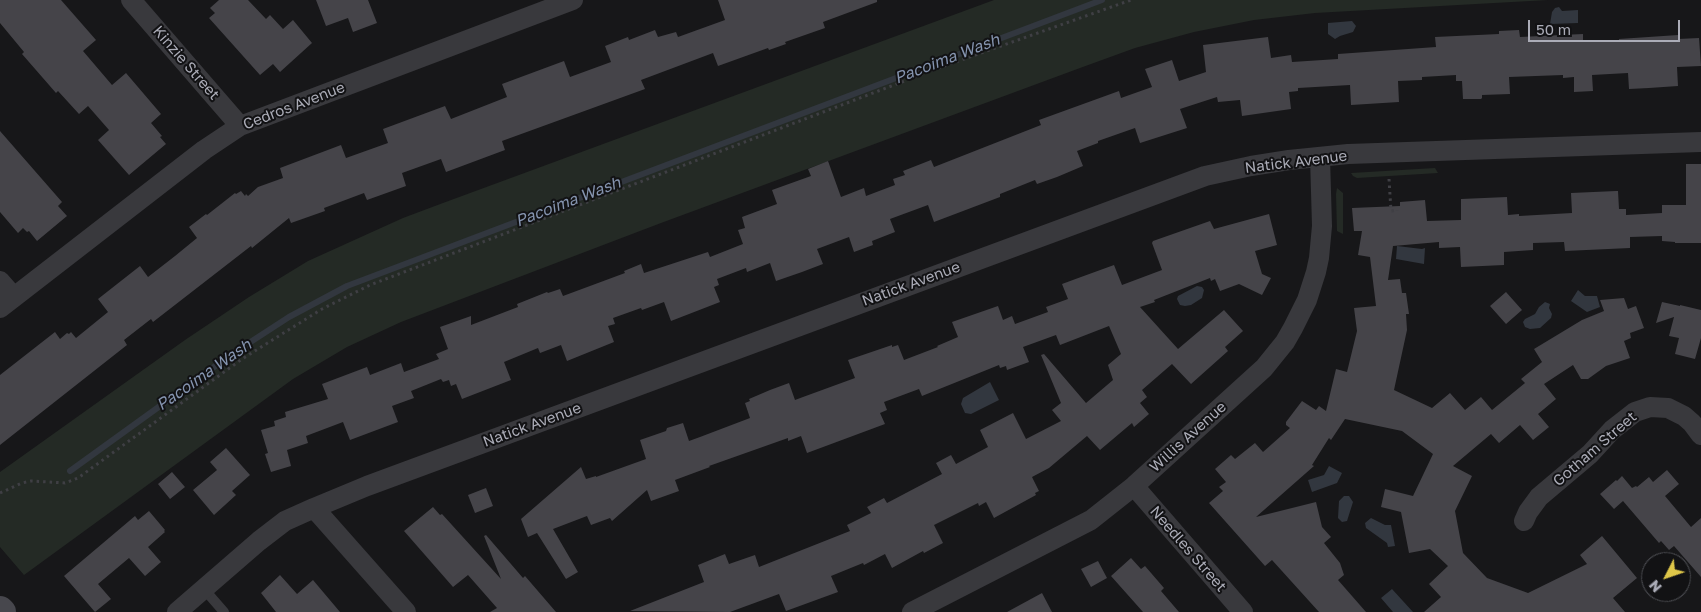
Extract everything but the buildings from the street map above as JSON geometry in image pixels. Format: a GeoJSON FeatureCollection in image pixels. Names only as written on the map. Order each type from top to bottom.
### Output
{"type":"FeatureCollection","features":[{"type":"Feature","properties":{"kind":"street","name":"Kinzie Street"},"geometry":{"type":"LineString","coordinates":[[131,0],[240,126]]}},
{"type":"Feature","properties":{"kind":"street","name":"Cedros Avenue"},"geometry":{"type":"LineString","coordinates":[[7,302],[204,150],[240,126],[573,0]]}},
{"type":"Feature","properties":{"kind":"street","name":"Natick Avenue"},"geometry":{"type":"LineString","coordinates":[[177,612],[285,521],[314,508],[367,486],[1188,182],[1251,166],[1348,154],[1701,142]]}},
{"type":"Feature","properties":{"kind":"street","name":"Willis Avenue"},"geometry":{"type":"LineString","coordinates":[[912,612],[1091,520],[1134,486],[1251,381],[1275,355],[1294,328],[1312,286],[1319,258],[1322,207],[1320,157]]}},
{"type":"Feature","properties":{"kind":"street"},"geometry":{"type":"LineString","coordinates":[[0,280],[7,302]]}},
{"type":"Feature","properties":{"kind":"street","name":"Gotham Street"},"geometry":{"type":"LineString","coordinates":[[1524,521],[1528,512],[1539,498],[1590,454],[1612,430],[1635,412],[1650,407],[1668,408],[1684,416],[1701,434]]}},
{"type":"Feature","properties":{"kind":"street","name":"Needles Street"},"geometry":{"type":"LineString","coordinates":[[1134,486],[1243,612]]}},
{"type":"Feature","properties":{"kind":"street"},"geometry":{"type":"LineString","coordinates":[[314,508],[406,612]]}},
{"type":"Feature","properties":{"kind":"lane"},"geometry":{"type":"LineString","coordinates":[[204,589],[224,612]]}},
{"type":"Feature","properties":{"kind":"path"},"geometry":{"type":"LineString","coordinates":[[0,493],[31,481],[65,483],[78,478],[242,360],[322,309],[370,285],[936,69],[1132,0]]}},
{"type":"Feature","properties":{"kind":"path"},"geometry":{"type":"LineString","coordinates":[[1389,179],[1391,210],[1397,210],[1397,212]]}},
{"type":"Feature","properties":{"kind":"shaded area"},"geometry":{"type":"Polygon","coordinates":[[[994,0],[1548,0],[1315,13],[1254,20],[1194,32],[1135,48],[661,223],[401,322],[347,347],[293,379],[24,575],[0,547],[0,472],[185,340],[249,297],[308,261],[403,218],[994,0]]]}},
{"type":"Feature","properties":{"kind":"shaded area"},"geometry":{"type":"Polygon","coordinates":[[[1559,7],[1562,11],[1578,10],[1578,23],[1550,24],[1552,12],[1555,8],[1559,7]]]}},
{"type":"Feature","properties":{"kind":"shaded area"},"geometry":{"type":"Polygon","coordinates":[[[1352,21],[1356,26],[1353,32],[1335,39],[1328,34],[1328,23],[1352,21]]]}},
{"type":"Feature","properties":{"kind":"shaded area"},"geometry":{"type":"Polygon","coordinates":[[[1435,168],[1438,173],[1357,178],[1351,173],[1435,168]]]}},
{"type":"Feature","properties":{"kind":"shaded area"},"geometry":{"type":"Polygon","coordinates":[[[1337,188],[1343,193],[1343,234],[1337,231],[1337,188]]]}},
{"type":"Feature","properties":{"kind":"shaded area"},"geometry":{"type":"Polygon","coordinates":[[[1397,246],[1425,248],[1424,264],[1396,259],[1397,246]]]}},
{"type":"Feature","properties":{"kind":"shaded area"},"geometry":{"type":"Polygon","coordinates":[[[1197,286],[1202,287],[1204,290],[1202,298],[1191,305],[1180,305],[1177,299],[1178,296],[1197,286]]]}},
{"type":"Feature","properties":{"kind":"shaded area"},"geometry":{"type":"Polygon","coordinates":[[[1578,290],[1585,296],[1597,296],[1600,307],[1587,312],[1571,301],[1578,290]]]}},
{"type":"Feature","properties":{"kind":"shaded area"},"geometry":{"type":"Polygon","coordinates":[[[1545,302],[1550,304],[1551,318],[1540,328],[1530,329],[1525,327],[1523,322],[1525,319],[1535,314],[1545,302]]]}},
{"type":"Feature","properties":{"kind":"shaded area"},"geometry":{"type":"Polygon","coordinates":[[[990,382],[999,400],[971,414],[965,413],[961,404],[963,398],[990,382]]]}},
{"type":"Feature","properties":{"kind":"shaded area"},"geometry":{"type":"Polygon","coordinates":[[[1329,466],[1342,473],[1337,483],[1312,492],[1308,480],[1324,475],[1329,466]]]}},
{"type":"Feature","properties":{"kind":"shaded area"},"geometry":{"type":"Polygon","coordinates":[[[1344,496],[1349,496],[1353,502],[1347,521],[1342,522],[1338,518],[1339,501],[1344,496]]]}},
{"type":"Feature","properties":{"kind":"shaded area"},"geometry":{"type":"Polygon","coordinates":[[[1371,518],[1385,525],[1391,525],[1395,546],[1388,547],[1387,543],[1366,528],[1365,523],[1371,518]]]}},
{"type":"Feature","properties":{"kind":"shaded area"},"geometry":{"type":"Polygon","coordinates":[[[1392,589],[1413,612],[1393,612],[1381,598],[1392,589]]]}},
{"type":"Feature","properties":{"kind":"waterway","name":"Pacoima Wash"},"geometry":{"type":"LineString","coordinates":[[70,471],[232,354],[289,317],[347,286],[1102,0]]}}]}
